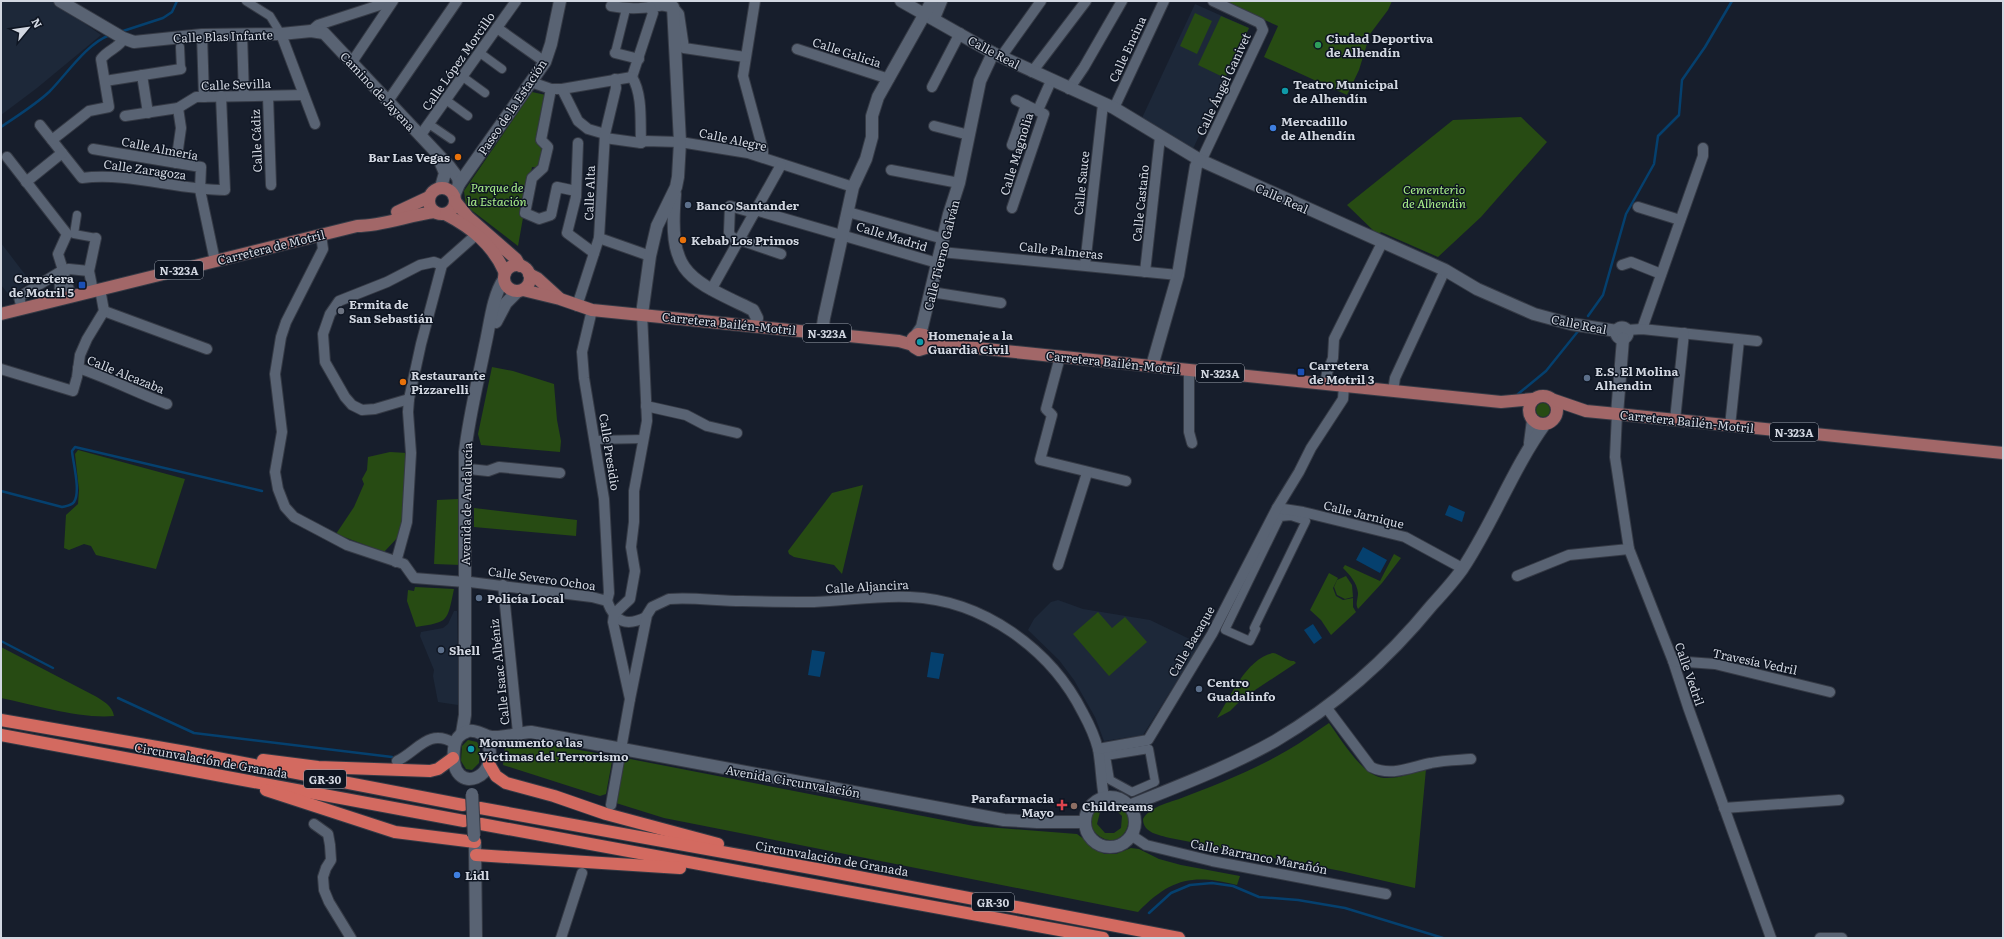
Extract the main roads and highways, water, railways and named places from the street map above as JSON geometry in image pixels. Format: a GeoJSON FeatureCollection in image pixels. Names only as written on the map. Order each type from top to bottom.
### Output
{"type":"FeatureCollection","features":[{"type":"Feature","properties":{"kind":"highway","name":"Circunvalación de Granada"},"geometry":{"type":"LineString","coordinates":[[1,720],[186,752],[464,805]]}},
{"type":"Feature","properties":{"kind":"highway","name":"Circunvalación de Granada"},"geometry":{"type":"LineString","coordinates":[[1,736],[464,821]]}},
{"type":"Feature","properties":{"kind":"highway"},"geometry":{"type":"LineString","coordinates":[[186,752],[219,753],[318,767],[430,771],[438,769],[453,758]]}},
{"type":"Feature","properties":{"kind":"highway"},"geometry":{"type":"LineString","coordinates":[[489,758],[496,776],[506,783],[554,796],[606,814],[720,845],[743,856]]}},
{"type":"Feature","properties":{"kind":"highway"},"geometry":{"type":"LineString","coordinates":[[244,780],[269,792],[395,832],[475,839]]}},
{"type":"Feature","properties":{"kind":"highway","name":"Circunvalación de Granada"},"geometry":{"type":"LineString","coordinates":[[480,808],[1179,938]]}},
{"type":"Feature","properties":{"kind":"highway","name":"GR-30"},"geometry":{"type":"LineString","coordinates":[[481,824],[1103,938]]}},
{"type":"Feature","properties":{"kind":"highway"},"geometry":{"type":"LineString","coordinates":[[476,855],[665,866],[696,870],[724,868]]}},
{"type":"Feature","properties":{"kind":"main road"},"geometry":{"type":"LineString","coordinates":[[441,187],[448,189],[455,199],[453,208],[440,213],[430,207],[429,197],[432,191],[441,187]]}},
{"type":"Feature","properties":{"kind":"main road","name":"Carretera de Motril"},"geometry":{"type":"LineString","coordinates":[[357,226],[364,222],[404,210],[429,197]]}},
{"type":"Feature","properties":{"kind":"main road","name":"Carretera Bailén-Motril"},"geometry":{"type":"LineString","coordinates":[[455,199],[468,217],[516,259],[525,270],[537,278],[560,299]]}},
{"type":"Feature","properties":{"kind":"main road","name":"Carretera de Motril"},"geometry":{"type":"LineString","coordinates":[[1,314],[357,226],[366,226],[417,214],[440,213]]}},
{"type":"Feature","properties":{"kind":"main road","name":"N-323A"},"geometry":{"type":"LineString","coordinates":[[440,213],[464,224],[477,234],[496,255],[505,276],[508,288],[520,291]]}},
{"type":"Feature","properties":{"kind":"main road"},"geometry":{"type":"LineString","coordinates":[[505,276],[511,267],[525,270],[530,281],[520,291]]}},
{"type":"Feature","properties":{"kind":"main road","name":"Carretera Bailén-Motril"},"geometry":{"type":"LineString","coordinates":[[520,291],[560,299],[592,310],[642,319],[755,326],[900,340],[923,338],[1060,357],[1501,402],[1533,399]]}},
{"type":"Feature","properties":{"kind":"main road","name":"N-323A"},"geometry":{"type":"LineString","coordinates":[[1533,399],[1545,395],[1554,400]]}},
{"type":"Feature","properties":{"kind":"main road"},"geometry":{"type":"LineString","coordinates":[[1531,417],[1529,406],[1533,399]]}},
{"type":"Feature","properties":{"kind":"main road"},"geometry":{"type":"LineString","coordinates":[[1550,420],[1557,409],[1554,400]]}},
{"type":"Feature","properties":{"kind":"main road","name":"Carretera Bailén-Motril"},"geometry":{"type":"LineString","coordinates":[[1554,400],[1586,410],[1617,414],[2003,453]]}},
{"type":"Feature","properties":{"kind":"main road","name":"Carretera Bailén-Motril"},"geometry":{"type":"LineString","coordinates":[[1501,402],[1531,417]]}},
{"type":"Feature","properties":{"kind":"main road","name":"Carretera Bailén-Motril"},"geometry":{"type":"LineString","coordinates":[[1550,420],[1586,410]]}},
{"type":"Feature","properties":{"kind":"main road","name":"N-323A"},"geometry":{"type":"LineString","coordinates":[[1531,417],[1539,423],[1550,420]]}},
{"type":"Feature","properties":{"kind":"water"},"geometry":{"type":"Polygon","coordinates":[[[1449,505],[1465,512],[1462,522],[1445,515],[1449,505]]]}},
{"type":"Feature","properties":{"kind":"water"},"geometry":{"type":"Polygon","coordinates":[[[1363,547],[1387,560],[1380,573],[1356,560],[1363,547]]]}},
{"type":"Feature","properties":{"kind":"water"},"geometry":{"type":"Polygon","coordinates":[[[1313,624],[1322,638],[1314,644],[1304,630],[1313,624]]]}},
{"type":"Feature","properties":{"kind":"water"},"geometry":{"type":"Polygon","coordinates":[[[812,650],[825,652],[820,677],[808,675],[812,650]]]}},
{"type":"Feature","properties":{"kind":"water"},"geometry":{"type":"Polygon","coordinates":[[[931,652],[944,654],[939,679],[927,677],[931,652]]]}},
{"type":"Feature","properties":{"kind":"waterway"},"geometry":{"type":"LineString","coordinates":[[120,32],[163,18],[172,12],[177,1]]}},
{"type":"Feature","properties":{"kind":"waterway"},"geometry":{"type":"LineString","coordinates":[[1588,316],[1603,295],[1626,214],[1654,164],[1658,136],[1679,115],[1682,80],[1705,47],[1732,1]]}},
{"type":"Feature","properties":{"kind":"waterway"},"geometry":{"type":"LineString","coordinates":[[1,127],[44,97],[85,52],[101,39],[110,35]]}},
{"type":"Feature","properties":{"kind":"waterway"},"geometry":{"type":"LineString","coordinates":[[1518,394],[1546,371],[1579,330]]}},
{"type":"Feature","properties":{"kind":"waterway"},"geometry":{"type":"LineString","coordinates":[[1,491],[62,507],[68,506],[74,502],[77,492],[72,451],[75,447],[262,491]]}},
{"type":"Feature","properties":{"kind":"waterway"},"geometry":{"type":"LineString","coordinates":[[1,641],[53,668]]}},
{"type":"Feature","properties":{"kind":"waterway"},"geometry":{"type":"LineString","coordinates":[[118,698],[194,733],[392,757]]}},
{"type":"Feature","properties":{"kind":"waterway"},"geometry":{"type":"LineString","coordinates":[[1149,913],[1171,893],[1190,885],[1212,883],[1233,886],[1259,897],[1298,900],[1345,908],[1443,938]]}},
{"type":"Feature","properties":{"kind":"place","name":"Ciudad Deportiva de Alhendín"},"geometry":{"type":"Point","coordinates":[1318,45]}},
{"type":"Feature","properties":{"kind":"place","name":"Teatro Municipal de Alhendín"},"geometry":{"type":"Point","coordinates":[1285,91]}},
{"type":"Feature","properties":{"kind":"place","name":"Mercadillo de Alhendín"},"geometry":{"type":"Point","coordinates":[1273,128]}},
{"type":"Feature","properties":{"kind":"place","name":"Bar Las Vegas"},"geometry":{"type":"Point","coordinates":[458,157]}},
{"type":"Feature","properties":{"kind":"place","name":"Banco Santander"},"geometry":{"type":"Point","coordinates":[688,205]}},
{"type":"Feature","properties":{"kind":"place","name":"Kebab Los Primos"},"geometry":{"type":"Point","coordinates":[683,240]}},
{"type":"Feature","properties":{"kind":"place","name":"Carretera de Motril 5"},"geometry":{"type":"Point","coordinates":[82,285]}},
{"type":"Feature","properties":{"kind":"place","name":"Ermita de San Sebastián"},"geometry":{"type":"Point","coordinates":[341,311]}},
{"type":"Feature","properties":{"kind":"place","name":"Homenaje a la Guardia Civil"},"geometry":{"type":"Point","coordinates":[920,342]}},
{"type":"Feature","properties":{"kind":"place","name":"Carretera de Motril 3"},"geometry":{"type":"Point","coordinates":[1301,372]}},
{"type":"Feature","properties":{"kind":"place","name":"E.S. El Molina Alhendin"},"geometry":{"type":"Point","coordinates":[1587,378]}},
{"type":"Feature","properties":{"kind":"place","name":"Restaurante Pizzarelli"},"geometry":{"type":"Point","coordinates":[403,382]}},
{"type":"Feature","properties":{"kind":"place","name":"Policía Local"},"geometry":{"type":"Point","coordinates":[479,598]}},
{"type":"Feature","properties":{"kind":"place","name":"Shell"},"geometry":{"type":"Point","coordinates":[441,650]}},
{"type":"Feature","properties":{"kind":"place","name":"Centro Guadalinfo"},"geometry":{"type":"Point","coordinates":[1199,689]}},
{"type":"Feature","properties":{"kind":"place","name":"Monumento a las Víctimas del Terrorismo"},"geometry":{"type":"Point","coordinates":[471,749]}},
{"type":"Feature","properties":{"kind":"place","name":"Parafarmacia Mayo"},"geometry":{"type":"Point","coordinates":[1062,805]}},
{"type":"Feature","properties":{"kind":"place","name":"Childreams"},"geometry":{"type":"Point","coordinates":[1074,806]}},
{"type":"Feature","properties":{"kind":"place","name":"Lidl"},"geometry":{"type":"Point","coordinates":[457,875]}},
{"type":"Feature","properties":{"kind":"park label","name":"Parque de la Estación"},"geometry":{"type":"Point","coordinates":[497,194]}},
{"type":"Feature","properties":{"kind":"park label","name":"Cementerio de Alhendín"},"geometry":{"type":"Point","coordinates":[1434,196]}}]}
